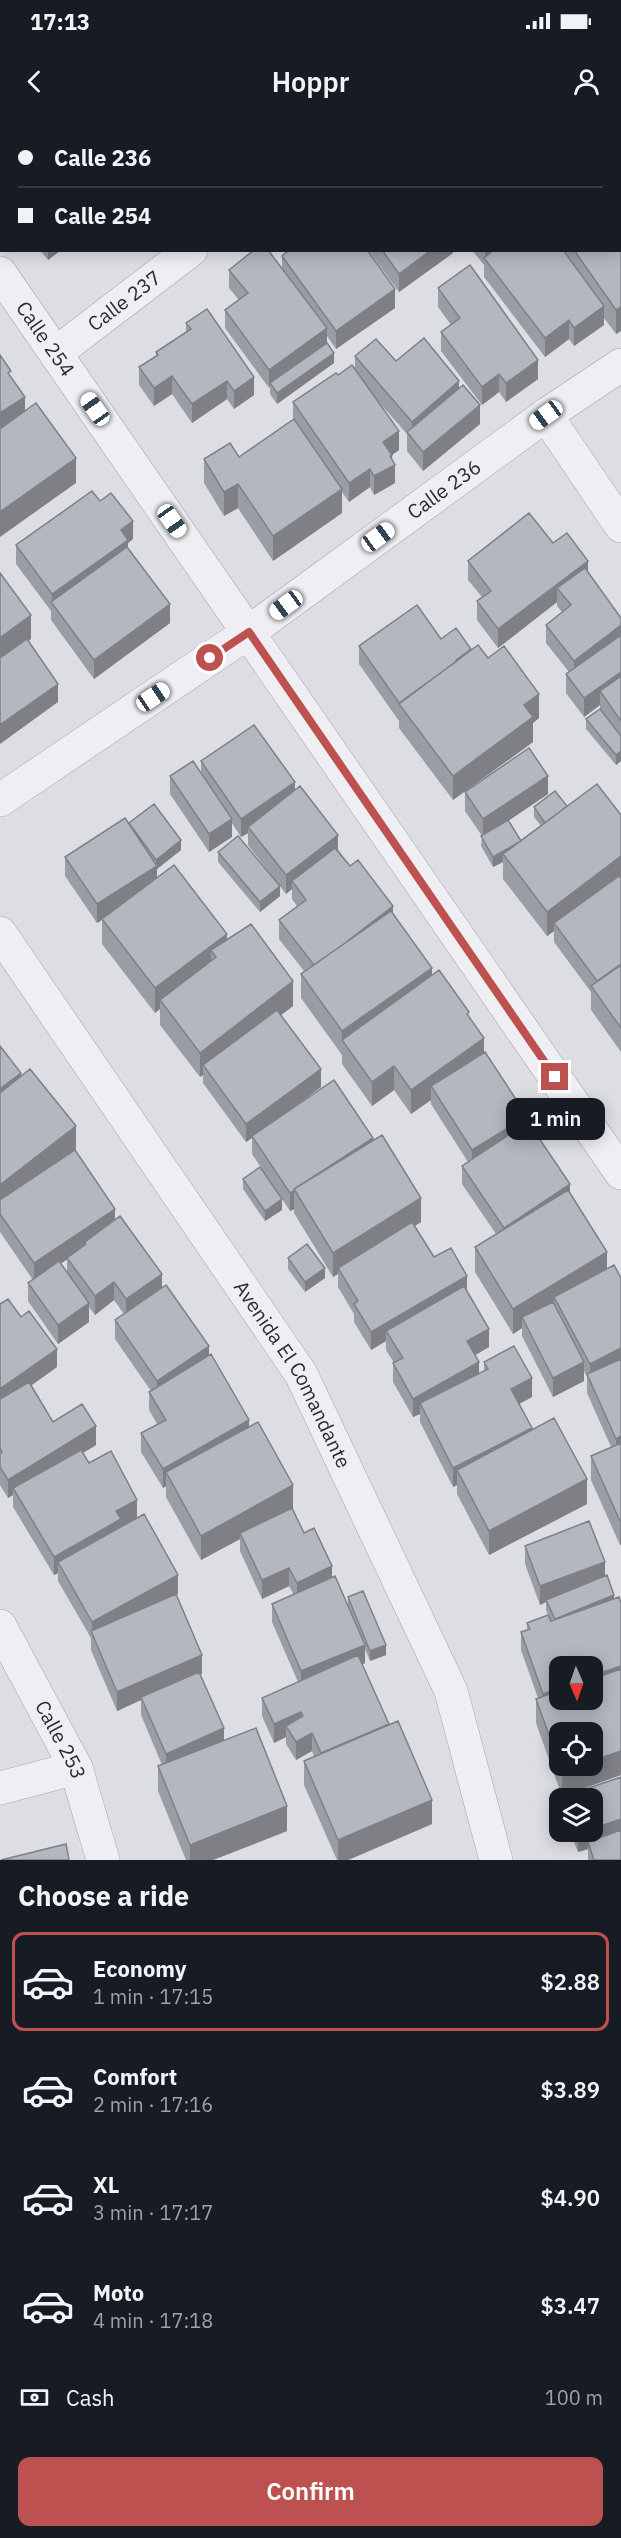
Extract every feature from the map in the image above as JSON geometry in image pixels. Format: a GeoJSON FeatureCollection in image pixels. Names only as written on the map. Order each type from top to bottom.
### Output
{"type":"FeatureCollection","features":[{"type":"Feature","properties":{"kind":"street","name":"Calle 237"},"geometry":{"type":"LineString","coordinates":[[56,353],[188,252]]}},
{"type":"Feature","properties":{"kind":"street","name":"Calle 254"},"geometry":{"type":"LineString","coordinates":[[0,273],[621,1173]]}},
{"type":"Feature","properties":{"kind":"street","name":"Calle 236"},"geometry":{"type":"LineString","coordinates":[[0,800],[249,632],[546,415],[621,364]]}},
{"type":"Feature","properties":{"kind":"street"},"geometry":{"type":"LineString","coordinates":[[546,415],[621,526]]}},
{"type":"Feature","properties":{"kind":"street","name":"Avenida El Comandante"},"geometry":{"type":"LineString","coordinates":[[0,933],[301,1374],[451,1692],[495,1860]]}},
{"type":"Feature","properties":{"kind":"street","name":"Calle 253"},"geometry":{"type":"LineString","coordinates":[[0,1626],[76,1768],[104,1860]]}},
{"type":"Feature","properties":{"kind":"street"},"geometry":{"type":"LineString","coordinates":[[0,1788],[76,1768]]}},
{"type":"Feature","properties":{"kind":"building"},"geometry":{"type":"Polygon","coordinates":[[[252,252],[270,252],[327,328],[269,370],[225,310],[248,293],[229,270],[252,252]]]}},
{"type":"Feature","properties":{"kind":"building"},"geometry":{"type":"Polygon","coordinates":[[[287,252],[368,252],[395,289],[336,331],[282,256],[287,252]]]}},
{"type":"Feature","properties":{"kind":"building"},"geometry":{"type":"Polygon","coordinates":[[[383,252],[428,252],[399,274],[383,252]]]}},
{"type":"Feature","properties":{"kind":"building"},"geometry":{"type":"Polygon","coordinates":[[[492,252],[564,252],[604,306],[574,328],[569,320],[545,338],[484,258],[492,252]]]}},
{"type":"Feature","properties":{"kind":"building"},"geometry":{"type":"Polygon","coordinates":[[[575,252],[621,252],[621,307],[616,310],[575,252]]]}},
{"type":"Feature","properties":{"kind":"building"},"geometry":{"type":"Polygon","coordinates":[[[470,265],[538,360],[506,383],[499,374],[482,387],[441,332],[460,318],[438,288],[470,265]]]}},
{"type":"Feature","properties":{"kind":"building"},"geometry":{"type":"Polygon","coordinates":[[[207,309],[254,377],[234,391],[227,381],[192,404],[172,376],[154,388],[139,367],[158,355],[156,352],[191,329],[186,323],[207,309]]]}},
{"type":"Feature","properties":{"kind":"building"},"geometry":{"type":"Polygon","coordinates":[[[424,338],[459,381],[412,422],[355,356],[376,339],[396,361],[424,338]]]}},
{"type":"Feature","properties":{"kind":"building"},"geometry":{"type":"Polygon","coordinates":[[[327,343],[334,353],[277,393],[270,383],[327,343]]]}},
{"type":"Feature","properties":{"kind":"building"},"geometry":{"type":"Polygon","coordinates":[[[0,355],[11,371],[8,373],[25,397],[0,413],[0,355]]]}},
{"type":"Feature","properties":{"kind":"building"},"geometry":{"type":"Polygon","coordinates":[[[352,365],[399,431],[383,442],[392,455],[390,456],[395,465],[374,476],[370,469],[349,483],[293,402],[352,365]]]}},
{"type":"Feature","properties":{"kind":"building"},"geometry":{"type":"Polygon","coordinates":[[[463,385],[480,405],[423,452],[407,432],[463,385]]]}},
{"type":"Feature","properties":{"kind":"building"},"geometry":{"type":"Polygon","coordinates":[[[36,403],[76,458],[0,512],[0,429],[36,403]]]}},
{"type":"Feature","properties":{"kind":"building"},"geometry":{"type":"Polygon","coordinates":[[[294,419],[342,489],[273,536],[238,484],[224,492],[204,459],[230,443],[239,457],[294,419]]]}},
{"type":"Feature","properties":{"kind":"building"},"geometry":{"type":"Polygon","coordinates":[[[92,491],[100,501],[111,493],[133,521],[121,530],[128,540],[52,594],[16,545],[92,491]]]}},
{"type":"Feature","properties":{"kind":"building"},"geometry":{"type":"Polygon","coordinates":[[[529,513],[553,543],[567,533],[588,561],[498,629],[477,601],[491,591],[468,561],[529,513]]]}},
{"type":"Feature","properties":{"kind":"building"},"geometry":{"type":"Polygon","coordinates":[[[127,547],[170,604],[94,660],[51,602],[127,547]]]}},
{"type":"Feature","properties":{"kind":"building"},"geometry":{"type":"Polygon","coordinates":[[[585,568],[621,618],[621,625],[574,661],[546,625],[571,605],[557,588],[585,568]]]}},
{"type":"Feature","properties":{"kind":"building"},"geometry":{"type":"Polygon","coordinates":[[[0,573],[31,615],[0,638],[0,573]]]}},
{"type":"Feature","properties":{"kind":"building"},"geometry":{"type":"Polygon","coordinates":[[[417,605],[441,639],[456,628],[471,649],[399,703],[359,646],[417,605]]]}},
{"type":"Feature","properties":{"kind":"building"},"geometry":{"type":"Polygon","coordinates":[[[621,635],[621,672],[584,698],[566,674],[621,635]]]}},
{"type":"Feature","properties":{"kind":"building"},"geometry":{"type":"Polygon","coordinates":[[[27,639],[58,684],[0,725],[0,658],[27,639]]]}},
{"type":"Feature","properties":{"kind":"building"},"geometry":{"type":"Polygon","coordinates":[[[478,645],[488,658],[504,646],[539,694],[524,705],[533,717],[453,776],[399,704],[478,645]]]}},
{"type":"Feature","properties":{"kind":"building"},"geometry":{"type":"Polygon","coordinates":[[[621,676],[621,721],[600,691],[621,676]]]}},
{"type":"Feature","properties":{"kind":"building"},"geometry":{"type":"Polygon","coordinates":[[[600,709],[621,736],[621,751],[616,755],[586,719],[600,709]]]}},
{"type":"Feature","properties":{"kind":"building"},"geometry":{"type":"Polygon","coordinates":[[[254,725],[295,782],[241,819],[201,761],[254,725]]]}},
{"type":"Feature","properties":{"kind":"building"},"geometry":{"type":"Polygon","coordinates":[[[529,748],[548,776],[483,819],[465,792],[529,748]]]}},
{"type":"Feature","properties":{"kind":"building"},"geometry":{"type":"Polygon","coordinates":[[[193,761],[232,819],[209,834],[170,776],[193,761]]]}},
{"type":"Feature","properties":{"kind":"building"},"geometry":{"type":"Polygon","coordinates":[[[597,784],[621,815],[621,856],[547,912],[503,854],[597,784]]]}},
{"type":"Feature","properties":{"kind":"building"},"geometry":{"type":"Polygon","coordinates":[[[300,786],[338,835],[286,875],[248,827],[300,786]]]}},
{"type":"Feature","properties":{"kind":"building"},"geometry":{"type":"Polygon","coordinates":[[[555,791],[567,806],[545,823],[534,807],[555,791]]]}},
{"type":"Feature","properties":{"kind":"building"},"geometry":{"type":"Polygon","coordinates":[[[154,804],[181,840],[156,860],[129,823],[154,804]]]}},
{"type":"Feature","properties":{"kind":"building"},"geometry":{"type":"Polygon","coordinates":[[[125,818],[157,866],[97,904],[65,857],[125,818]]]}},
{"type":"Feature","properties":{"kind":"building"},"geometry":{"type":"Polygon","coordinates":[[[508,820],[521,841],[493,857],[481,836],[508,820]]]}},
{"type":"Feature","properties":{"kind":"building"},"geometry":{"type":"Polygon","coordinates":[[[238,836],[280,886],[260,902],[218,852],[238,836]]]}},
{"type":"Feature","properties":{"kind":"building"},"geometry":{"type":"Polygon","coordinates":[[[335,848],[350,866],[358,860],[393,906],[314,965],[279,920],[306,900],[292,881],[335,848]]]}},
{"type":"Feature","properties":{"kind":"building"},"geometry":{"type":"Polygon","coordinates":[[[174,865],[227,934],[155,988],[102,919],[174,865]]]}},
{"type":"Feature","properties":{"kind":"building"},"geometry":{"type":"Polygon","coordinates":[[[619,876],[621,878],[621,964],[597,981],[554,923],[619,876]]]}},
{"type":"Feature","properties":{"kind":"building"},"geometry":{"type":"Polygon","coordinates":[[[391,911],[432,968],[342,1031],[301,974],[391,911]]]}},
{"type":"Feature","properties":{"kind":"building"},"geometry":{"type":"Polygon","coordinates":[[[251,924],[293,981],[200,1053],[160,1000],[216,957],[211,950],[251,924]]]}},
{"type":"Feature","properties":{"kind":"building"},"geometry":{"type":"Polygon","coordinates":[[[621,965],[621,1028],[591,986],[621,965]]]}},
{"type":"Feature","properties":{"kind":"building"},"geometry":{"type":"Polygon","coordinates":[[[439,970],[469,1012],[467,1014],[484,1038],[411,1090],[394,1066],[372,1082],[342,1040],[439,970]]]}},
{"type":"Feature","properties":{"kind":"building"},"geometry":{"type":"Polygon","coordinates":[[[277,1010],[321,1069],[246,1124],[203,1065],[277,1010]]]}},
{"type":"Feature","properties":{"kind":"building"},"geometry":{"type":"Polygon","coordinates":[[[0,1046],[21,1073],[0,1089],[0,1046]]]}},
{"type":"Feature","properties":{"kind":"building"},"geometry":{"type":"Polygon","coordinates":[[[485,1052],[527,1116],[472,1150],[431,1086],[485,1052]]]}},
{"type":"Feature","properties":{"kind":"building"},"geometry":{"type":"Polygon","coordinates":[[[30,1069],[76,1126],[0,1185],[0,1093],[30,1069]]]}},
{"type":"Feature","properties":{"kind":"building"},"geometry":{"type":"Polygon","coordinates":[[[334,1080],[373,1138],[290,1193],[252,1136],[334,1080]]]}},
{"type":"Feature","properties":{"kind":"building"},"geometry":{"type":"Polygon","coordinates":[[[528,1122],[570,1184],[504,1228],[462,1166],[528,1122]]]}},
{"type":"Feature","properties":{"kind":"building"},"geometry":{"type":"Polygon","coordinates":[[[382,1135],[421,1198],[333,1253],[294,1189],[382,1135]]]}},
{"type":"Feature","properties":{"kind":"building"},"geometry":{"type":"Polygon","coordinates":[[[75,1150],[115,1209],[34,1263],[0,1214],[0,1200],[75,1150]]]}},
{"type":"Feature","properties":{"kind":"building"},"geometry":{"type":"Polygon","coordinates":[[[260,1167],[282,1199],[265,1211],[243,1179],[260,1167]]]}},
{"type":"Feature","properties":{"kind":"building"},"geometry":{"type":"Polygon","coordinates":[[[568,1190],[607,1252],[513,1309],[475,1247],[568,1190]]]}},
{"type":"Feature","properties":{"kind":"building"},"geometry":{"type":"Polygon","coordinates":[[[120,1216],[162,1274],[126,1299],[114,1282],[95,1296],[67,1258],[120,1216]]]}},
{"type":"Feature","properties":{"kind":"building"},"geometry":{"type":"Polygon","coordinates":[[[412,1222],[434,1257],[451,1248],[467,1276],[371,1332],[354,1304],[358,1301],[338,1268],[412,1222]]]}},
{"type":"Feature","properties":{"kind":"building"},"geometry":{"type":"Polygon","coordinates":[[[307,1244],[325,1268],[305,1282],[288,1258],[307,1244]]]}},
{"type":"Feature","properties":{"kind":"building"},"geometry":{"type":"Polygon","coordinates":[[[59,1261],[89,1303],[58,1325],[28,1283],[59,1261]]]}},
{"type":"Feature","properties":{"kind":"building"},"geometry":{"type":"Polygon","coordinates":[[[614,1265],[621,1278],[621,1348],[590,1364],[554,1297],[614,1265]]]}},
{"type":"Feature","properties":{"kind":"building"},"geometry":{"type":"Polygon","coordinates":[[[166,1285],[209,1346],[157,1381],[115,1320],[166,1285]]]}},
{"type":"Feature","properties":{"kind":"building"},"geometry":{"type":"Polygon","coordinates":[[[464,1286],[489,1329],[467,1341],[479,1362],[413,1399],[393,1363],[403,1358],[386,1331],[464,1286]]]}},
{"type":"Feature","properties":{"kind":"building"},"geometry":{"type":"Polygon","coordinates":[[[8,1299],[21,1317],[29,1311],[57,1349],[0,1389],[0,1304],[8,1299]]]}},
{"type":"Feature","properties":{"kind":"building"},"geometry":{"type":"Polygon","coordinates":[[[553,1302],[584,1362],[553,1378],[522,1317],[553,1302]]]}},
{"type":"Feature","properties":{"kind":"building"},"geometry":{"type":"Polygon","coordinates":[[[514,1346],[532,1378],[511,1389],[532,1428],[453,1468],[420,1403],[488,1369],[484,1362],[514,1346]]]}},
{"type":"Feature","properties":{"kind":"building"},"geometry":{"type":"Polygon","coordinates":[[[211,1354],[249,1420],[163,1469],[141,1433],[166,1420],[149,1392],[211,1354]]]}},
{"type":"Feature","properties":{"kind":"building"},"geometry":{"type":"Polygon","coordinates":[[[621,1359],[621,1436],[616,1439],[587,1374],[621,1359]]]}},
{"type":"Feature","properties":{"kind":"building"},"geometry":{"type":"Polygon","coordinates":[[[29,1382],[53,1422],[82,1404],[96,1426],[8,1480],[0,1467],[2,1452],[0,1448],[0,1399],[29,1382]]]}},
{"type":"Feature","properties":{"kind":"building"},"geometry":{"type":"Polygon","coordinates":[[[554,1418],[587,1479],[489,1531],[457,1470],[554,1418]]]}},
{"type":"Feature","properties":{"kind":"building"},"geometry":{"type":"Polygon","coordinates":[[[258,1422],[293,1485],[201,1536],[166,1472],[258,1422]]]}},
{"type":"Feature","properties":{"kind":"building"},"geometry":{"type":"Polygon","coordinates":[[[621,1443],[621,1521],[620,1521],[591,1456],[621,1443]]]}},
{"type":"Feature","properties":{"kind":"building"},"geometry":{"type":"Polygon","coordinates":[[[81,1450],[89,1463],[111,1451],[137,1500],[116,1511],[121,1519],[54,1557],[13,1488],[81,1450]]]}},
{"type":"Feature","properties":{"kind":"building"},"geometry":{"type":"Polygon","coordinates":[[[292,1508],[304,1533],[314,1528],[332,1566],[297,1583],[289,1568],[262,1580],[240,1533],[292,1508]]]}},
{"type":"Feature","properties":{"kind":"building"},"geometry":{"type":"Polygon","coordinates":[[[144,1514],[178,1575],[92,1622],[58,1562],[144,1514]]]}},
{"type":"Feature","properties":{"kind":"building"},"geometry":{"type":"Polygon","coordinates":[[[589,1521],[605,1562],[540,1586],[525,1546],[589,1521]]]}},
{"type":"Feature","properties":{"kind":"building"},"geometry":{"type":"Polygon","coordinates":[[[607,1575],[614,1595],[555,1619],[546,1600],[607,1575]]]}},
{"type":"Feature","properties":{"kind":"building"},"geometry":{"type":"Polygon","coordinates":[[[335,1576],[365,1645],[301,1671],[272,1604],[335,1576]]]}},
{"type":"Feature","properties":{"kind":"building"},"geometry":{"type":"Polygon","coordinates":[[[363,1591],[386,1645],[370,1651],[348,1597],[363,1591]]]}},
{"type":"Feature","properties":{"kind":"building"},"geometry":{"type":"Polygon","coordinates":[[[176,1594],[202,1655],[117,1692],[91,1631],[176,1594]]]}},
{"type":"Feature","properties":{"kind":"building"},"geometry":{"type":"Polygon","coordinates":[[[619,1597],[621,1603],[621,1666],[603,1672],[603,1656],[549,1656],[549,1692],[543,1694],[521,1632],[530,1629],[527,1623],[548,1615],[551,1621],[619,1597]]]}},
{"type":"Feature","properties":{"kind":"building"},"geometry":{"type":"Polygon","coordinates":[[[358,1655],[389,1724],[321,1753],[312,1733],[296,1742],[286,1726],[303,1716],[301,1712],[274,1724],[262,1698],[358,1655]]]}},
{"type":"Feature","properties":{"kind":"building"},"geometry":{"type":"Polygon","coordinates":[[[621,1669],[621,1751],[603,1757],[603,1722],[549,1722],[549,1735],[536,1699],[549,1694],[549,1710],[603,1710],[603,1675],[621,1669]]]}},
{"type":"Feature","properties":{"kind":"building"},"geometry":{"type":"Polygon","coordinates":[[[199,1672],[224,1728],[166,1754],[141,1697],[199,1672]]]}},
{"type":"Feature","properties":{"kind":"building"},"geometry":{"type":"Polygon","coordinates":[[[398,1721],[432,1800],[338,1840],[304,1761],[398,1721]]]}},
{"type":"Feature","properties":{"kind":"building"},"geometry":{"type":"Polygon","coordinates":[[[256,1728],[287,1806],[190,1845],[158,1766],[256,1728]]]}},
{"type":"Feature","properties":{"kind":"building"},"geometry":{"type":"Polygon","coordinates":[[[621,1777],[621,1819],[603,1825],[603,1788],[589,1788],[621,1777]]]}},
{"type":"Feature","properties":{"kind":"building"},"geometry":{"type":"Polygon","coordinates":[[[621,1830],[621,1860],[594,1860],[588,1842],[603,1842],[603,1837],[621,1830]]]}},
{"type":"Feature","properties":{"kind":"building"},"geometry":{"type":"Polygon","coordinates":[[[66,1844],[69,1860],[1,1860],[66,1844]]]}},
{"type":"Feature","properties":{"kind":"route"},"geometry":{"type":"LineString","coordinates":[[210,658],[249,632],[555,1077]]}}]}
